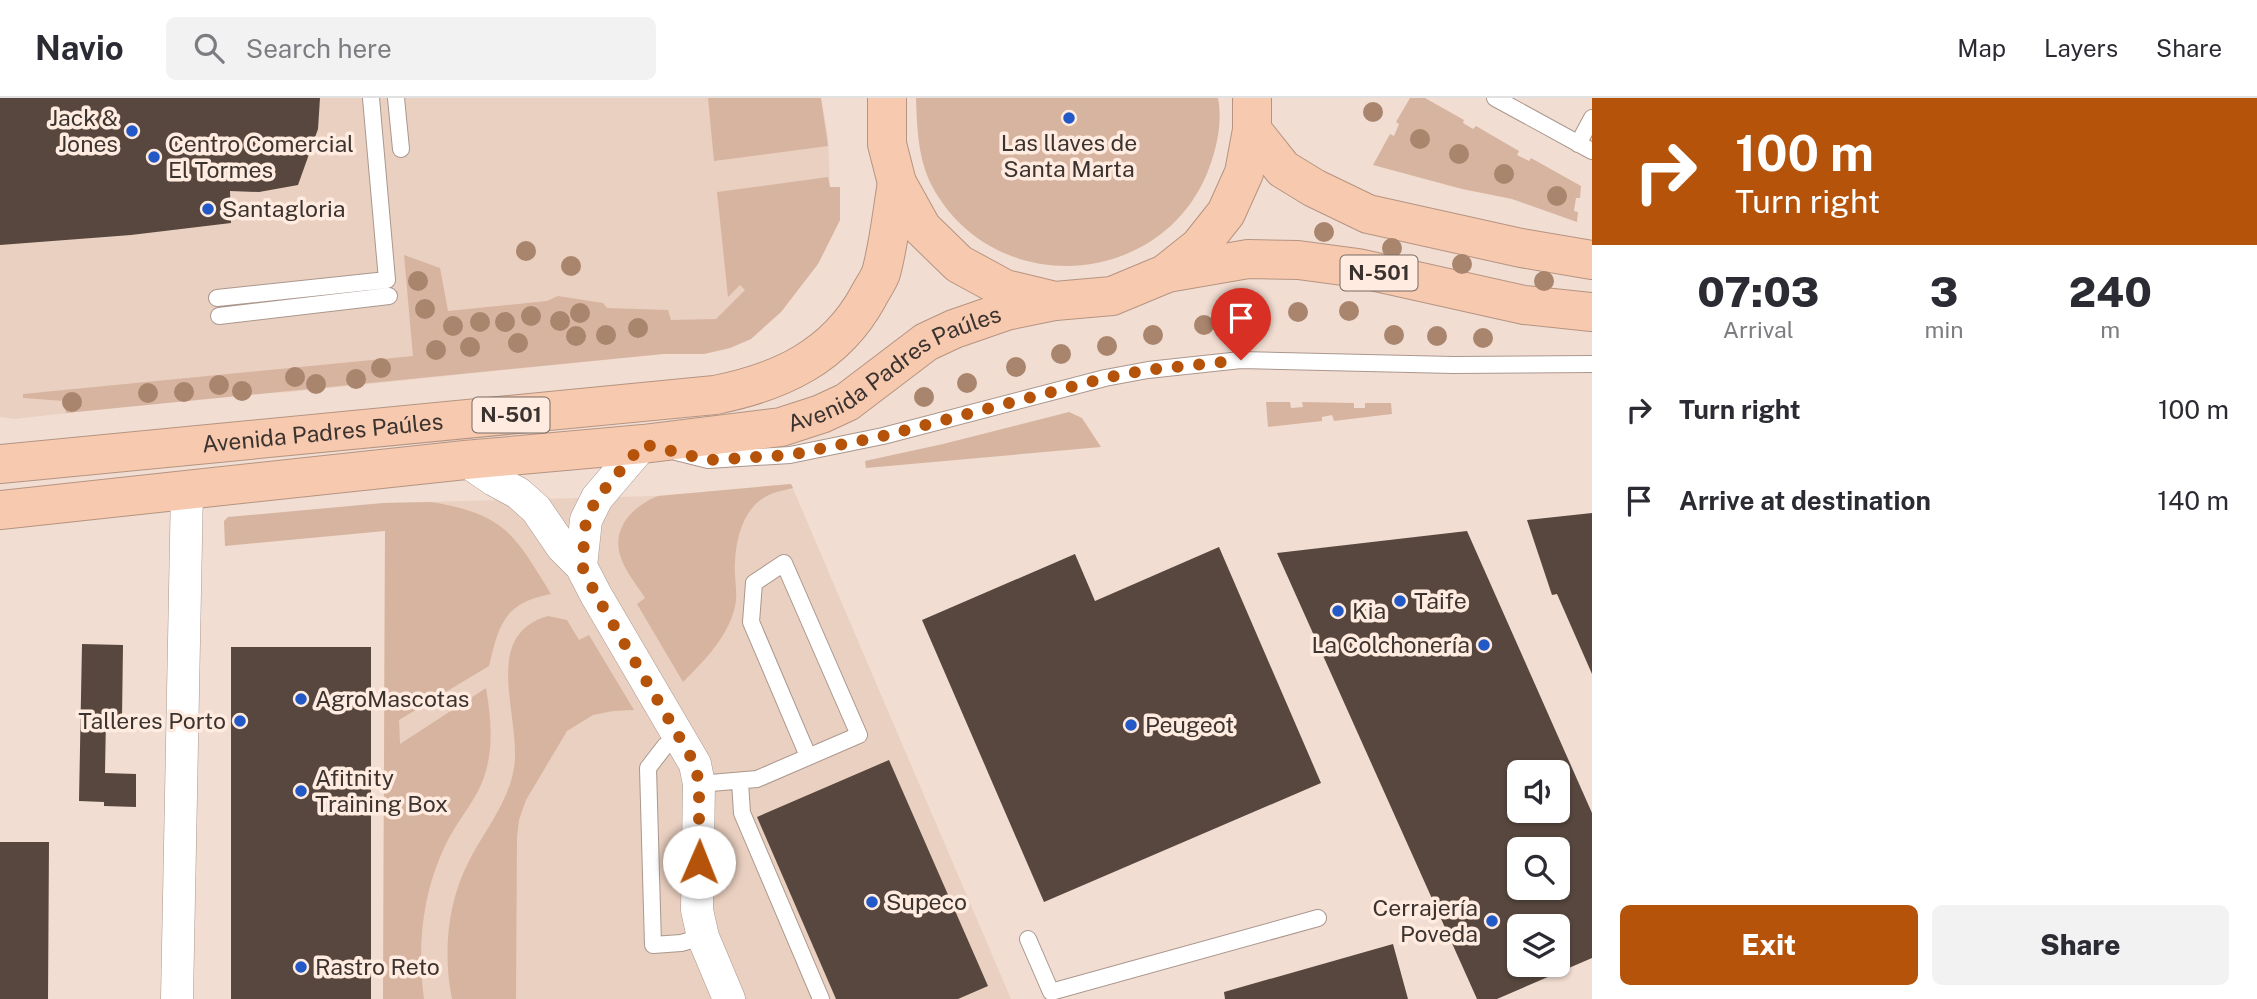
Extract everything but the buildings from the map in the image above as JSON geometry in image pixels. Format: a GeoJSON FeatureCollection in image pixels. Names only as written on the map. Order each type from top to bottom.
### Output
{"type":"FeatureCollection","features":[{"type":"Feature","properties":{"kind":"highway"},"geometry":{"type":"LineString","coordinates":[[885,100],[887,144],[897,183],[922,228],[959,264],[1005,289],[1055,300],[1112,296],[1165,274],[1199,247],[1226,213],[1244,173],[1252,114]]}},
{"type":"Feature","properties":{"kind":"highway","name":"N-501"},"geometry":{"type":"LineString","coordinates":[[1252,114],[1283,169],[1314,188],[1368,214],[1521,248],[1592,260]]}},
{"type":"Feature","properties":{"kind":"highway","name":"Avenida Padres Paúles"},"geometry":{"type":"LineString","coordinates":[[0,464],[715,395],[760,385],[797,368],[830,346],[857,318],[880,274],[897,183]]}},
{"type":"Feature","properties":{"kind":"highway","name":"N-501"},"geometry":{"type":"LineString","coordinates":[[1165,274],[1248,259],[1298,260],[1358,268],[1524,305],[1592,312]]}},
{"type":"Feature","properties":{"kind":"highway","name":"Avenida Padres Paúles"},"geometry":{"type":"LineString","coordinates":[[0,510],[465,460],[643,444],[781,427],[821,414],[847,401],[926,342],[954,329],[1006,311],[1055,300]]}},
{"type":"Feature","properties":{"kind":"street"},"geometry":{"type":"LineString","coordinates":[[582,566],[586,520],[597,498],[643,444]]}},
{"type":"Feature","properties":{"kind":"street"},"geometry":{"type":"LineString","coordinates":[[465,460],[518,493],[536,509],[562,547],[582,566],[596,595],[695,764],[699,784],[697,910],[703,937],[729,999]]}},
{"type":"Feature","properties":{"kind":"street"},"geometry":{"type":"LineString","coordinates":[[177,999],[187,489]]}},
{"type":"Feature","properties":{"kind":"lane"},"geometry":{"type":"LineString","coordinates":[[371,98],[388,288]]}},
{"type":"Feature","properties":{"kind":"lane"},"geometry":{"type":"LineString","coordinates":[[396,98],[401,149]]}},
{"type":"Feature","properties":{"kind":"lane"},"geometry":{"type":"LineString","coordinates":[[1494,98],[1585,148],[1592,118]]}},
{"type":"Feature","properties":{"kind":"lane"},"geometry":{"type":"LineString","coordinates":[[217,298],[388,288]]}},
{"type":"Feature","properties":{"kind":"lane"},"geometry":{"type":"LineString","coordinates":[[219,316],[388,288]]}},
{"type":"Feature","properties":{"kind":"lane"},"geometry":{"type":"LineString","coordinates":[[643,444],[708,460],[790,455],[883,436],[1105,378],[1147,370],[1241,360],[1453,365],[1592,363]]}},
{"type":"Feature","properties":{"kind":"lane"},"geometry":{"type":"LineString","coordinates":[[699,784],[757,779],[859,735],[784,563],[754,583],[751,622],[808,756]]}},
{"type":"Feature","properties":{"kind":"lane"},"geometry":{"type":"LineString","coordinates":[[680,736],[665,746],[648,768],[653,945],[681,943],[703,937]]}},
{"type":"Feature","properties":{"kind":"lane"},"geometry":{"type":"LineString","coordinates":[[740,782],[742,813],[821,999]]}},
{"type":"Feature","properties":{"kind":"lane"},"geometry":{"type":"LineString","coordinates":[[1028,939],[1051,992],[1318,918]]}},
{"type":"Feature","properties":{"kind":"shaded area","name":"Centro Comercial El Tormes"},"geometry":{"type":"Polygon","coordinates":[[[0,98],[821,98],[828,136],[830,187],[840,187],[840,220],[818,264],[781,312],[751,339],[730,348],[704,354],[663,354],[290,392],[228,395],[14,419],[0,417],[0,98]]]}},
{"type":"Feature","properties":{"kind":"shaded area"},"geometry":{"type":"Polygon","coordinates":[[[708,98],[821,98],[828,146],[714,161],[708,98]]]}},
{"type":"Feature","properties":{"kind":"shaded area"},"geometry":{"type":"Polygon","coordinates":[[[916,98],[1218,98],[1219,128],[1216,148],[1206,176],[1182,214],[1151,241],[1113,259],[1073,266],[1032,262],[993,248],[959,222],[932,186],[921,154],[916,98]]]}},
{"type":"Feature","properties":{"kind":"shaded area"},"geometry":{"type":"Polygon","coordinates":[[[1410,98],[1425,98],[1464,120],[1463,123],[1473,129],[1476,126],[1519,151],[1517,155],[1529,161],[1531,158],[1581,186],[1580,198],[1576,198],[1574,211],[1578,212],[1577,222],[1512,199],[1462,189],[1373,165],[1390,134],[1394,136],[1399,124],[1396,122],[1410,98]]]}},
{"type":"Feature","properties":{"kind":"shaded area"},"geometry":{"type":"Polygon","coordinates":[[[828,177],[830,187],[840,187],[840,220],[818,264],[781,312],[751,339],[730,348],[704,354],[663,354],[66,413],[64,401],[23,398],[23,394],[413,356],[404,255],[440,268],[448,311],[547,301],[558,296],[603,303],[607,308],[668,310],[671,320],[716,319],[745,290],[740,285],[728,297],[717,192],[828,177]]]}},
{"type":"Feature","properties":{"kind":"shaded area"},"geometry":{"type":"Polygon","coordinates":[[[1266,402],[1290,402],[1291,408],[1303,407],[1302,402],[1354,403],[1354,408],[1365,408],[1365,403],[1391,403],[1392,414],[1334,421],[1332,415],[1322,417],[1322,421],[1268,427],[1266,402]]]}},
{"type":"Feature","properties":{"kind":"shaded area"},"geometry":{"type":"Polygon","coordinates":[[[1069,412],[1082,418],[1101,447],[866,468],[865,461],[1069,412]]]}},
{"type":"Feature","properties":{"kind":"shaded area"},"geometry":{"type":"Polygon","coordinates":[[[791,484],[1011,999],[383,999],[383,503],[658,496],[791,484]]]}},
{"type":"Feature","properties":{"kind":"shaded area"},"geometry":{"type":"Polygon","coordinates":[[[791,484],[793,488],[762,499],[748,513],[737,542],[736,601],[729,624],[709,655],[683,682],[637,604],[645,598],[620,555],[618,545],[622,526],[633,511],[658,496],[791,484]]]}},
{"type":"Feature","properties":{"kind":"shaded area"},"geometry":{"type":"Polygon","coordinates":[[[431,502],[476,513],[505,530],[527,556],[551,594],[523,603],[506,618],[496,638],[489,666],[399,720],[400,744],[486,688],[491,728],[487,768],[477,793],[444,848],[426,903],[421,941],[424,999],[383,999],[385,531],[225,546],[224,521],[228,517],[383,503],[431,502]]]}},
{"type":"Feature","properties":{"kind":"shaded area"},"geometry":{"type":"Polygon","coordinates":[[[548,616],[567,620],[579,640],[589,635],[634,710],[593,715],[567,731],[526,800],[517,837],[516,999],[452,999],[448,947],[455,895],[468,863],[505,797],[513,773],[515,753],[508,683],[509,661],[514,642],[527,626],[548,616]]]}},
{"type":"Feature","properties":{"kind":"place","name":"Las llaves de Santa Marta"},"geometry":{"type":"Point","coordinates":[1069,118]}},
{"type":"Feature","properties":{"kind":"place","name":"Jack & Jones"},"geometry":{"type":"Point","coordinates":[132,131]}},
{"type":"Feature","properties":{"kind":"place","name":"Centro Comercial El Tormes"},"geometry":{"type":"Point","coordinates":[154,157]}},
{"type":"Feature","properties":{"kind":"place","name":"Santagloria"},"geometry":{"type":"Point","coordinates":[208,209]}},
{"type":"Feature","properties":{"kind":"place","name":"Taife"},"geometry":{"type":"Point","coordinates":[1400,601]}},
{"type":"Feature","properties":{"kind":"place","name":"Kia"},"geometry":{"type":"Point","coordinates":[1338,611]}},
{"type":"Feature","properties":{"kind":"place","name":"La Colchonería"},"geometry":{"type":"Point","coordinates":[1484,645]}},
{"type":"Feature","properties":{"kind":"place","name":"AgroMascotas"},"geometry":{"type":"Point","coordinates":[301,699]}},
{"type":"Feature","properties":{"kind":"place","name":"Talleres Porto"},"geometry":{"type":"Point","coordinates":[240,721]}},
{"type":"Feature","properties":{"kind":"place","name":"Peugeot"},"geometry":{"type":"Point","coordinates":[1131,725]}},
{"type":"Feature","properties":{"kind":"place","name":"Afitnity Training Box"},"geometry":{"type":"Point","coordinates":[301,791]}},
{"type":"Feature","properties":{"kind":"place","name":"Supeco"},"geometry":{"type":"Point","coordinates":[872,902]}},
{"type":"Feature","properties":{"kind":"place","name":"Cerrajería Poveda"},"geometry":{"type":"Point","coordinates":[1492,921]}},
{"type":"Feature","properties":{"kind":"place","name":"Rastro Reto"},"geometry":{"type":"Point","coordinates":[301,967]}},
{"type":"Feature","properties":{"kind":"route"},"geometry":{"type":"LineString","coordinates":[[699,862],[699,784],[695,764],[596,595],[582,566],[586,520],[597,498],[643,444],[708,460],[790,455],[883,436],[1105,378],[1147,370],[1241,360]]}}]}
